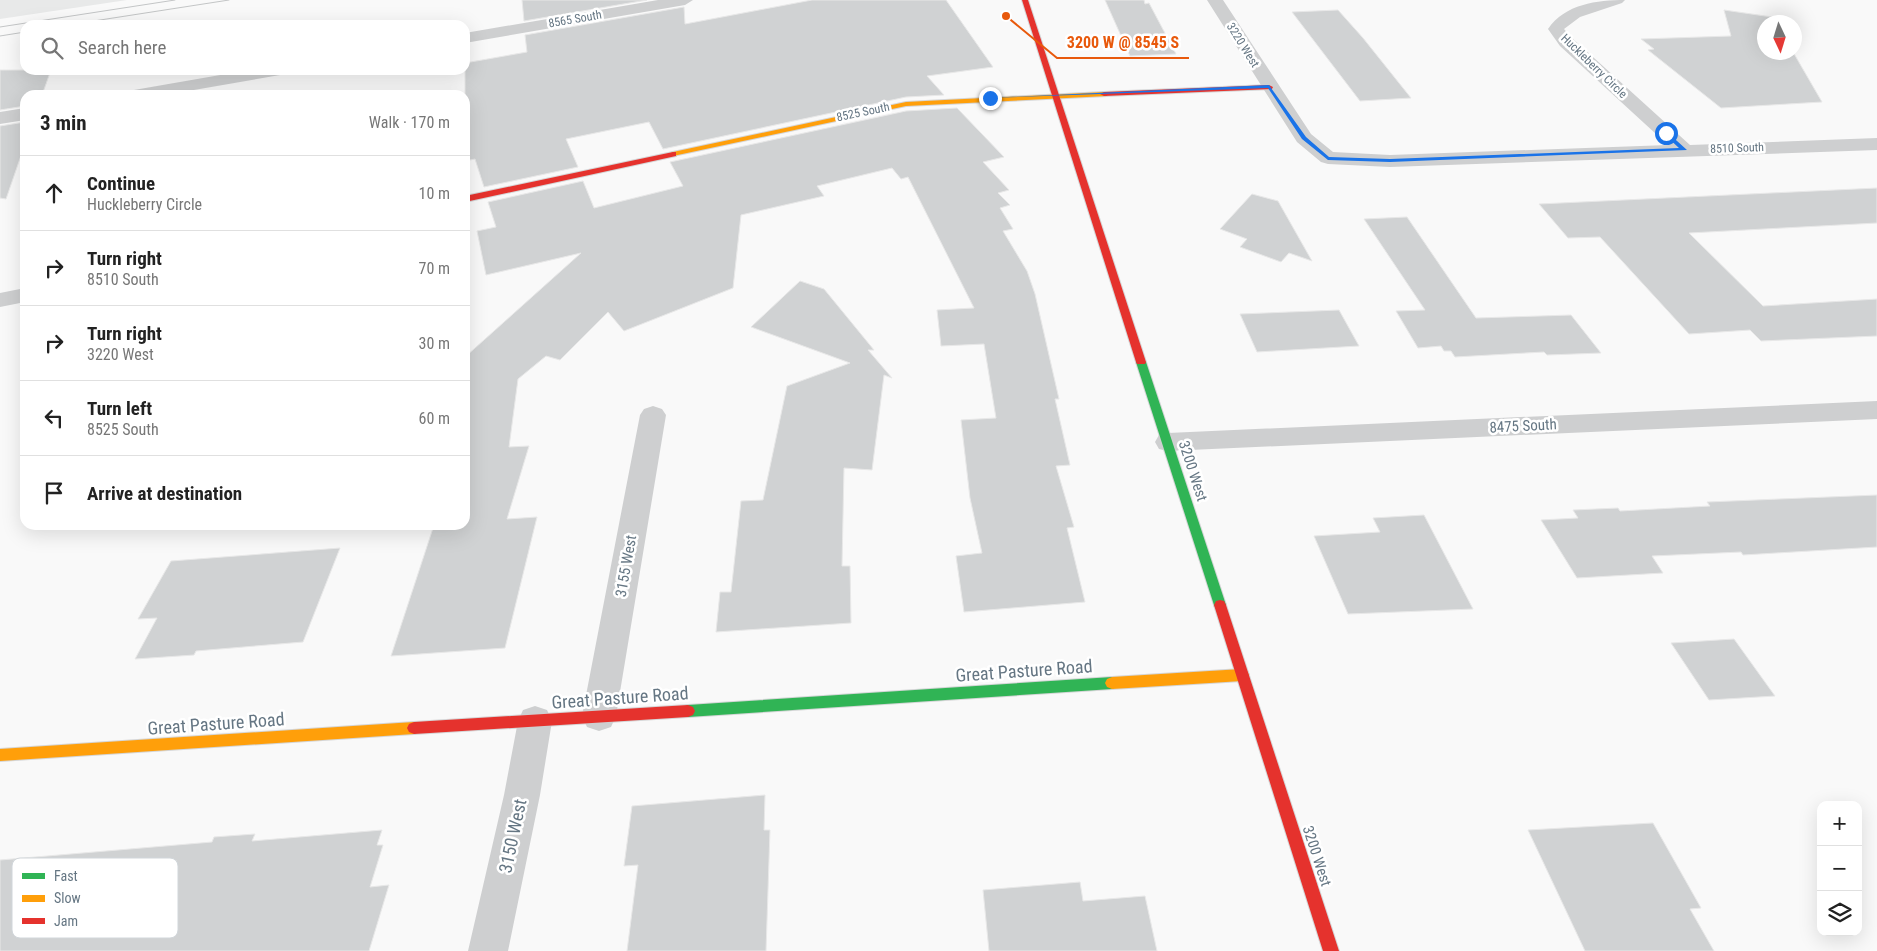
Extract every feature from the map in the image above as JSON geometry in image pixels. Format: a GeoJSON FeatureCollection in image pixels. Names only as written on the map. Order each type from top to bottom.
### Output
{"type":"FeatureCollection","features":[{"type":"Feature","properties":{"kind":"street","name":"8565 South"},"geometry":{"type":"LineString","coordinates":[[470,37],[685,0]]}},
{"type":"Feature","properties":{"kind":"street","name":"3200 West"},"geometry":{"type":"LineString","coordinates":[[1025,0],[1331,951]]}},
{"type":"Feature","properties":{"kind":"street","name":"3220 West"},"geometry":{"type":"LineString","coordinates":[[1215,0],[1269,87],[1304,138],[1328,158]]}},
{"type":"Feature","properties":{"kind":"street","name":"Huckleberry Circle"},"geometry":{"type":"LineString","coordinates":[[1617,0],[1560,20],[1556,29],[1566,42],[1684,150]]}},
{"type":"Feature","properties":{"kind":"street"},"geometry":{"type":"LineString","coordinates":[[163,90],[251,75]]}},
{"type":"Feature","properties":{"kind":"street","name":"8525 South"},"geometry":{"type":"LineString","coordinates":[[470,198],[906,104],[1056,95],[1269,87]]}},
{"type":"Feature","properties":{"kind":"street"},"geometry":{"type":"LineString","coordinates":[[0,118],[20,115]]}},
{"type":"Feature","properties":{"kind":"street","name":"8510 South"},"geometry":{"type":"LineString","coordinates":[[1328,158],[1390,160],[1877,144]]}},
{"type":"Feature","properties":{"kind":"street"},"geometry":{"type":"LineString","coordinates":[[0,300],[20,296]]}},
{"type":"Feature","properties":{"kind":"street","name":"8475 South"},"geometry":{"type":"LineString","coordinates":[[1168,442],[1877,410]]}},
{"type":"Feature","properties":{"kind":"street","name":"3155 West"},"geometry":{"type":"LineString","coordinates":[[599,716],[653,415]]}},
{"type":"Feature","properties":{"kind":"street","name":"Great Pasture Road"},"geometry":{"type":"LineString","coordinates":[[0,755],[1242,675]]}},
{"type":"Feature","properties":{"kind":"street","name":"3150 West"},"geometry":{"type":"LineString","coordinates":[[488,951],[522,795],[535,721]]}},
{"type":"Feature","properties":{"kind":"shaded area"},"geometry":{"type":"Polygon","coordinates":[[[0,0],[127,0],[0,19],[0,0]]]}},
{"type":"Feature","properties":{"kind":"building"},"geometry":{"type":"Polygon","coordinates":[[[522,0],[647,0],[524,21],[522,0]]]}},
{"type":"Feature","properties":{"kind":"building"},"geometry":{"type":"Polygon","coordinates":[[[812,0],[946,0],[993,67],[927,76],[944,95],[906,97],[663,149],[649,122],[566,139],[578,167],[484,187],[475,159],[470,160],[470,90],[465,90],[465,75],[470,75],[470,62],[527,52],[525,35],[684,7],[685,24],[812,0]]]}},
{"type":"Feature","properties":{"kind":"building"},"geometry":{"type":"Polygon","coordinates":[[[1105,0],[1144,0],[1145,4],[1149,3],[1176,54],[1130,56],[1105,0]]]}},
{"type":"Feature","properties":{"kind":"building"},"geometry":{"type":"Polygon","coordinates":[[[1338,10],[1411,98],[1360,101],[1292,12],[1338,10]]]}},
{"type":"Feature","properties":{"kind":"building"},"geometry":{"type":"Polygon","coordinates":[[[1724,10],[1758,15],[1757,60],[1798,60],[1822,102],[1721,108],[1648,50],[1654,49],[1641,39],[1731,36],[1724,10]]]}},
{"type":"Feature","properties":{"kind":"building"},"geometry":{"type":"Polygon","coordinates":[[[0,70],[20,70],[20,75],[49,75],[44,90],[20,90],[20,107],[0,110],[0,70]]]}},
{"type":"Feature","properties":{"kind":"building"},"geometry":{"type":"Polygon","coordinates":[[[957,108],[1004,157],[983,162],[1009,190],[998,193],[1010,205],[1000,208],[1013,229],[1003,231],[1027,271],[1035,294],[1059,399],[1055,399],[1070,465],[1056,466],[1074,527],[1067,528],[1085,602],[964,612],[956,556],[982,553],[970,498],[961,420],[996,418],[984,344],[941,346],[937,310],[974,308],[908,177],[901,179],[892,168],[817,186],[824,196],[741,215],[733,288],[624,331],[608,312],[560,360],[546,356],[518,379],[509,447],[529,446],[507,519],[537,517],[505,648],[391,656],[432,530],[470,530],[470,353],[581,253],[486,275],[477,231],[496,227],[488,202],[583,181],[594,208],[683,186],[670,162],[906,111],[957,108]]]}},
{"type":"Feature","properties":{"kind":"building"},"geometry":{"type":"Polygon","coordinates":[[[20,123],[20,158],[6,199],[0,198],[0,126],[20,123]]]}},
{"type":"Feature","properties":{"kind":"building"},"geometry":{"type":"Polygon","coordinates":[[[1877,188],[1877,223],[1689,233],[1763,306],[1877,299],[1877,336],[1761,341],[1750,330],[1689,334],[1600,237],[1568,238],[1539,204],[1877,188]]]}},
{"type":"Feature","properties":{"kind":"building"},"geometry":{"type":"Polygon","coordinates":[[[1252,194],[1278,201],[1312,261],[1289,253],[1281,262],[1240,247],[1247,239],[1220,229],[1252,194]]]}},
{"type":"Feature","properties":{"kind":"building"},"geometry":{"type":"Polygon","coordinates":[[[1407,217],[1476,318],[1571,315],[1601,353],[1547,355],[1544,352],[1455,357],[1451,351],[1444,351],[1441,346],[1418,348],[1396,311],[1425,310],[1364,219],[1407,217]]]}},
{"type":"Feature","properties":{"kind":"building"},"geometry":{"type":"Polygon","coordinates":[[[800,281],[824,289],[874,350],[868,350],[892,378],[884,375],[872,470],[844,468],[842,566],[850,566],[851,623],[716,632],[720,592],[731,592],[741,501],[763,500],[787,386],[850,363],[751,327],[800,281]]]}},
{"type":"Feature","properties":{"kind":"building"},"geometry":{"type":"Polygon","coordinates":[[[1339,310],[1359,346],[1257,352],[1240,314],[1339,310]]]}},
{"type":"Feature","properties":{"kind":"building"},"geometry":{"type":"Polygon","coordinates":[[[1877,495],[1877,547],[1743,555],[1741,552],[1652,556],[1663,573],[1577,578],[1541,520],[1578,518],[1573,510],[1618,508],[1620,511],[1710,506],[1707,502],[1877,495]]]}},
{"type":"Feature","properties":{"kind":"building"},"geometry":{"type":"Polygon","coordinates":[[[1424,515],[1473,609],[1348,614],[1314,536],[1380,532],[1373,518],[1424,515]]]}},
{"type":"Feature","properties":{"kind":"building"},"geometry":{"type":"Polygon","coordinates":[[[340,548],[303,642],[196,651],[194,655],[135,659],[157,618],[138,619],[171,561],[340,548]]]}},
{"type":"Feature","properties":{"kind":"building"},"geometry":{"type":"Polygon","coordinates":[[[1734,639],[1775,696],[1709,700],[1671,643],[1734,639]]]}},
{"type":"Feature","properties":{"kind":"building"},"geometry":{"type":"Polygon","coordinates":[[[765,795],[764,830],[770,830],[766,951],[627,951],[638,865],[624,866],[632,806],[765,795]]]}},
{"type":"Feature","properties":{"kind":"building"},"geometry":{"type":"Polygon","coordinates":[[[1653,823],[1701,908],[1690,909],[1714,951],[1585,951],[1528,830],[1653,823]]]}},
{"type":"Feature","properties":{"kind":"building"},"geometry":{"type":"Polygon","coordinates":[[[382,830],[377,845],[383,845],[370,887],[389,885],[369,951],[0,951],[0,860],[12,859],[12,938],[178,938],[178,858],[24,858],[212,842],[214,837],[255,834],[252,841],[382,830]]]}},
{"type":"Feature","properties":{"kind":"building"},"geometry":{"type":"Polygon","coordinates":[[[1080,882],[1083,901],[1145,896],[1157,951],[989,951],[983,890],[1080,882]]]}},
{"type":"Feature","properties":{"kind":"tram line"},"geometry":{"type":"LineString","coordinates":[[45,20],[175,0]]}},
{"type":"Feature","properties":{"kind":"tram line"},"geometry":{"type":"LineString","coordinates":[[100,20],[229,0]]}},
{"type":"Feature","properties":{"kind":"tram line"},"geometry":{"type":"LineString","coordinates":[[0,27],[20,24]]}},
{"type":"Feature","properties":{"kind":"tram line"},"geometry":{"type":"LineString","coordinates":[[0,36],[20,33]]}},
{"type":"Feature","properties":{"kind":"traffic: fast"},"geometry":{"type":"LineString","coordinates":[[1141,362],[1220,605]]}},
{"type":"Feature","properties":{"kind":"traffic: fast"},"geometry":{"type":"LineString","coordinates":[[688,711],[1112,683]]}},
{"type":"Feature","properties":{"kind":"traffic: slow"},"geometry":{"type":"LineString","coordinates":[[673,154],[906,104],[1104,94]]}},
{"type":"Feature","properties":{"kind":"traffic: slow"},"geometry":{"type":"LineString","coordinates":[[1112,683],[1242,675]]}},
{"type":"Feature","properties":{"kind":"traffic: slow"},"geometry":{"type":"LineString","coordinates":[[0,755],[414,728]]}},
{"type":"Feature","properties":{"kind":"traffic: jam"},"geometry":{"type":"LineString","coordinates":[[1025,0],[1141,362]]}},
{"type":"Feature","properties":{"kind":"traffic: jam"},"geometry":{"type":"LineString","coordinates":[[1104,94],[1269,87]]}},
{"type":"Feature","properties":{"kind":"traffic: jam"},"geometry":{"type":"LineString","coordinates":[[470,198],[673,154]]}},
{"type":"Feature","properties":{"kind":"traffic: jam"},"geometry":{"type":"LineString","coordinates":[[1220,605],[1331,951]]}},
{"type":"Feature","properties":{"kind":"traffic: jam"},"geometry":{"type":"LineString","coordinates":[[414,728],[688,711]]}},
{"type":"Feature","properties":{"kind":"place","name":"3200 W @ 8545 S"},"geometry":{"type":"Point","coordinates":[1006,16]}},
{"type":"Feature","properties":{"kind":"route"},"geometry":{"type":"LineString","coordinates":[[990,98],[1269,87],[1304,138],[1328,158],[1390,160],[1684,150],[1666,133]]}}]}
